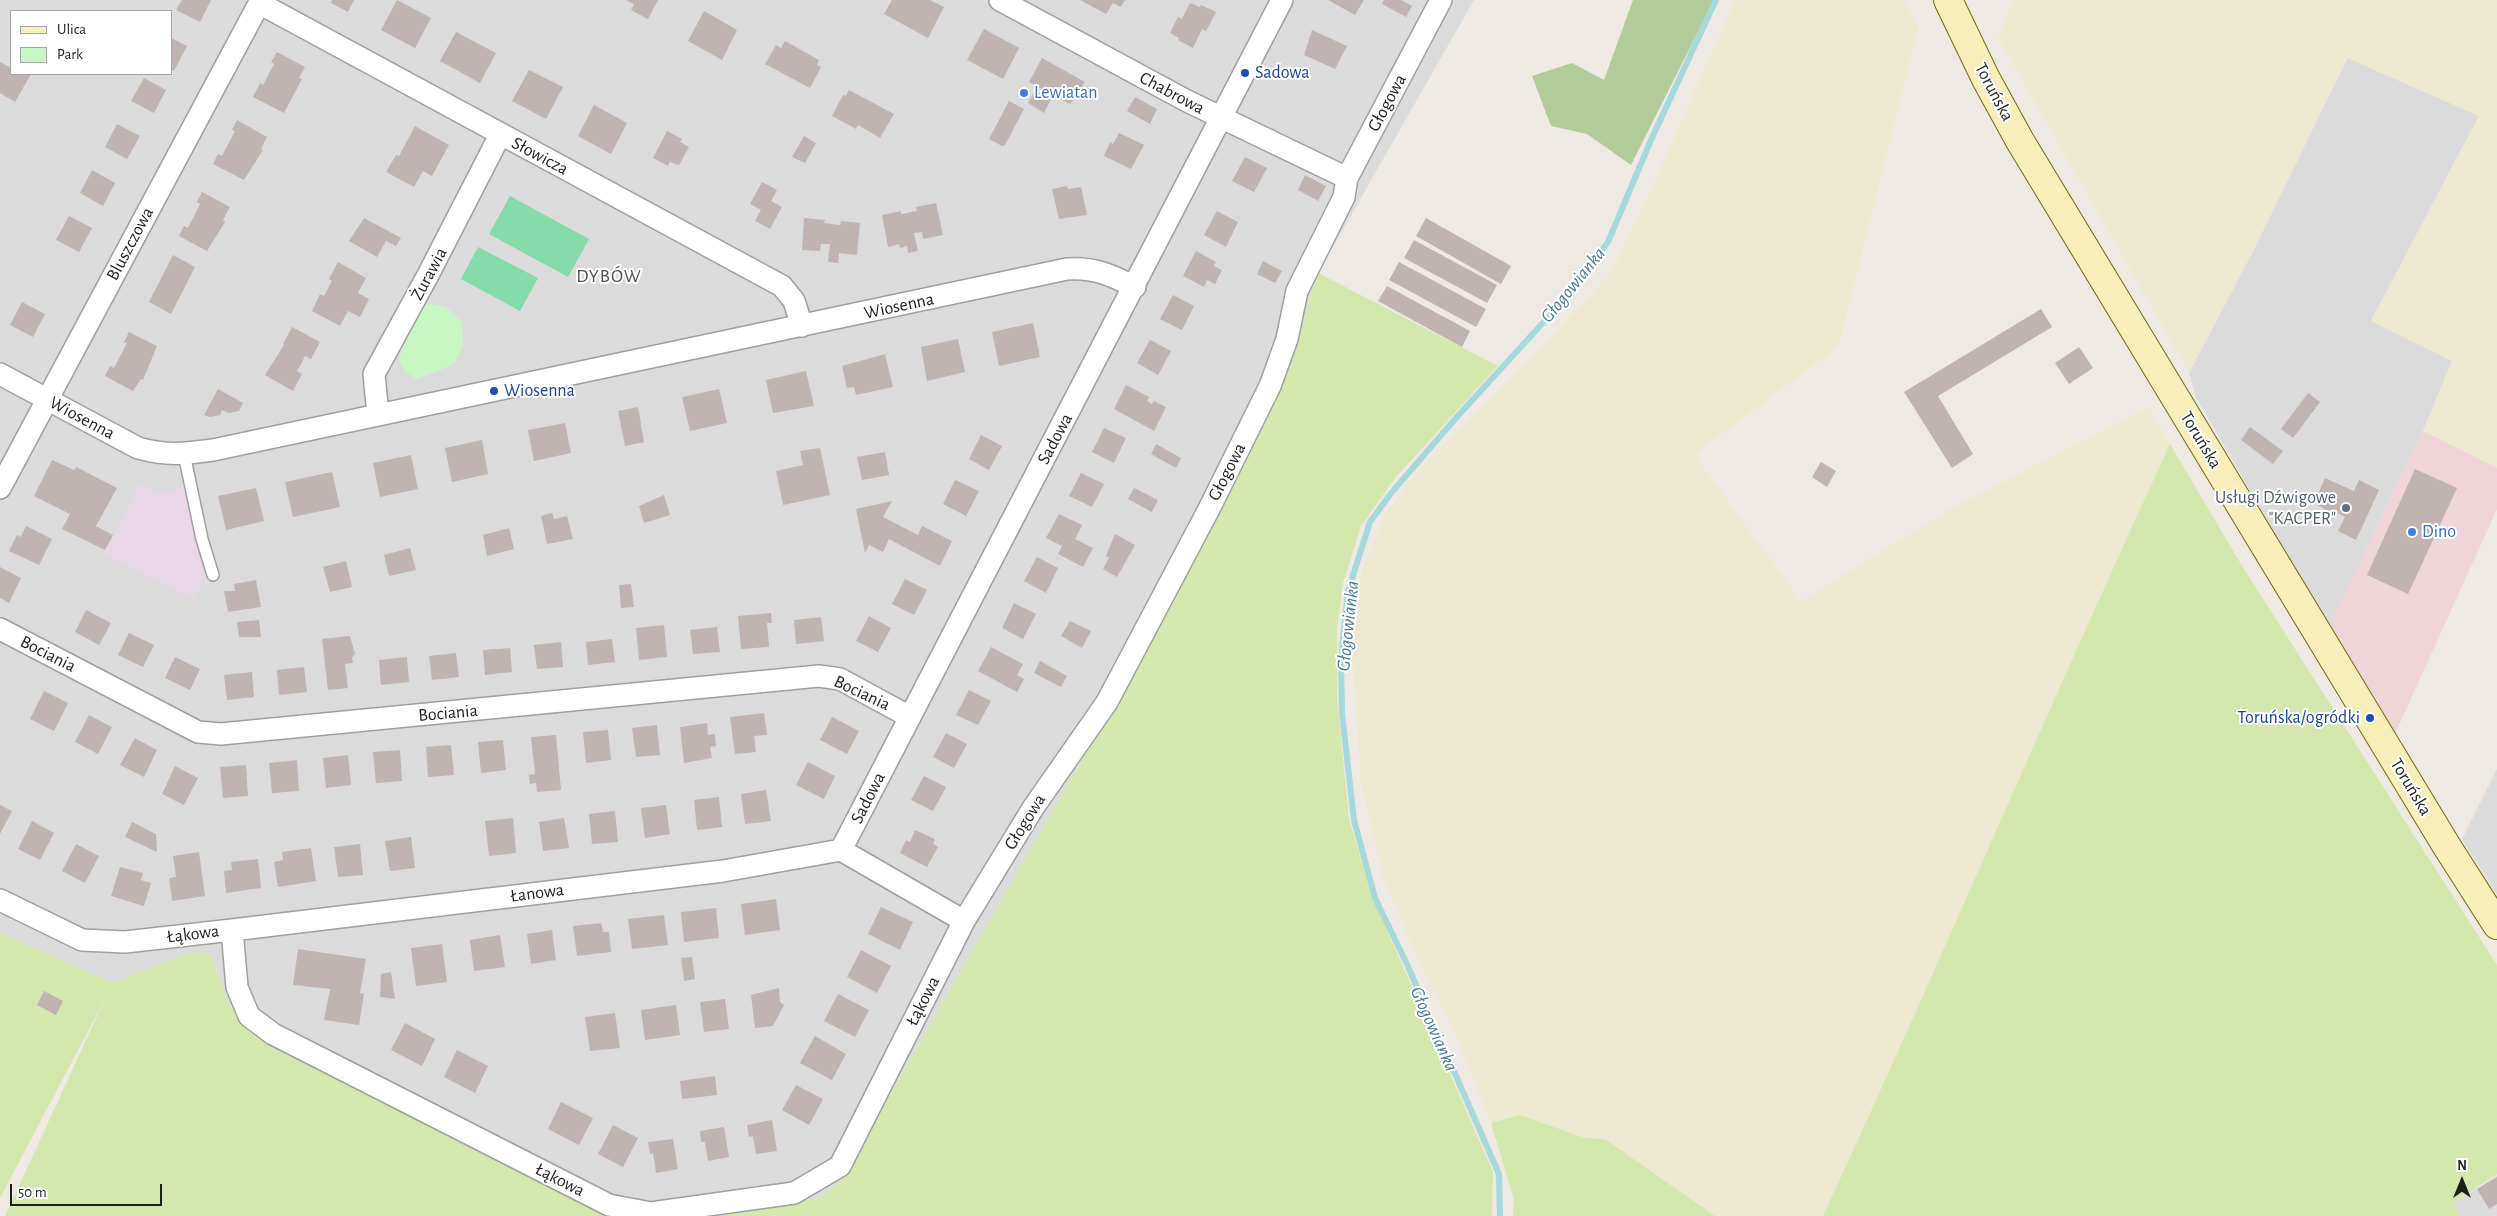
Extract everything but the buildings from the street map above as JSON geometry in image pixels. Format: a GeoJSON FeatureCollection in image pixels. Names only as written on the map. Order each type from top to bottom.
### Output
{"type":"FeatureCollection","features":[{"type":"Feature","properties":{"kind":"street","name":"Chabrowa"},"geometry":{"type":"LineString","coordinates":[[1000,0],[1221,119],[1347,178]]}},
{"type":"Feature","properties":{"kind":"street","name":"Sadowa"},"geometry":{"type":"LineString","coordinates":[[841,850],[1135,287],[1282,0]]}},
{"type":"Feature","properties":{"kind":"street","name":"Głogowa"},"geometry":{"type":"LineString","coordinates":[[964,921],[1033,808],[1107,702],[1209,509],[1270,386],[1287,339],[1297,291],[1344,198],[1347,178],[1441,0]]}},
{"type":"Feature","properties":{"kind":"street","name":"Toruńska"},"geometry":{"type":"LineString","coordinates":[[1948,0],[1986,79],[2020,141],[2446,845],[2497,925]]}},
{"type":"Feature","properties":{"kind":"street","name":"Słowicza"},"geometry":{"type":"LineString","coordinates":[[260,2],[500,135],[782,286],[794,301],[802,326]]}},
{"type":"Feature","properties":{"kind":"street","name":"Bluszczowa"},"geometry":{"type":"LineString","coordinates":[[0,488],[260,2]]}},
{"type":"Feature","properties":{"kind":"street","name":"Żurawia"},"geometry":{"type":"LineString","coordinates":[[378,416],[374,374],[428,275],[500,135]]}},
{"type":"Feature","properties":{"kind":"street","name":"Wiosenna"},"geometry":{"type":"LineString","coordinates":[[0,374],[138,448],[161,454],[184,454],[213,450],[378,416],[1067,269],[1087,268],[1113,276],[1135,287]]}},
{"type":"Feature","properties":{"kind":"street","name":"Bociania"},"geometry":{"type":"LineString","coordinates":[[0,629],[198,732],[231,733],[819,676],[840,679],[910,717]]}},
{"type":"Feature","properties":{"kind":"street"},"geometry":{"type":"LineString","coordinates":[[841,850],[964,921]]}},
{"type":"Feature","properties":{"kind":"street","name":"Łanowa"},"geometry":{"type":"LineString","coordinates":[[232,930],[723,871],[841,850]]}},
{"type":"Feature","properties":{"kind":"street","name":"Łąkowa"},"geometry":{"type":"LineString","coordinates":[[0,900],[82,940],[125,942],[232,930],[237,987],[249,1016],[273,1034],[608,1205],[651,1213],[794,1192],[840,1166],[964,921]]}},
{"type":"Feature","properties":{"kind":"lane"},"geometry":{"type":"LineString","coordinates":[[184,454],[212,575]]}},
{"type":"Feature","properties":{"kind":"shaded area"},"geometry":{"type":"Polygon","coordinates":[[[0,0],[1474,0],[1318,273],[1294,351],[1120,694],[839,1183],[819,1198],[686,1216],[618,1216],[244,1025],[228,1003],[212,957],[201,952],[185,954],[112,983],[0,933],[0,0]]]}},
{"type":"Feature","properties":{"kind":"shaded area"},"geometry":{"type":"Polygon","coordinates":[[[1735,0],[1903,0],[1919,27],[1839,346],[1707,445],[1696,457],[1801,601],[1947,511],[2148,407],[2170,444],[2099,598],[1894,1063],[1823,1216],[1715,1216],[1605,1139],[1585,1138],[1520,1115],[1491,1123],[1451,1024],[1419,962],[1383,878],[1361,784],[1352,652],[1362,571],[1386,512],[1419,469],[1512,377],[1611,273],[1659,172],[1735,0]]]}},
{"type":"Feature","properties":{"kind":"shaded area"},"geometry":{"type":"Polygon","coordinates":[[[2013,0],[2497,0],[2497,468],[2423,431],[2452,361],[2371,321],[2479,116],[2347,58],[2254,249],[2189,373],[1998,38],[2013,0]]]}},
{"type":"Feature","properties":{"kind":"shaded area"},"geometry":{"type":"Polygon","coordinates":[[[2348,57],[2479,116],[2371,321],[2452,361],[2423,431],[2329,628],[2196,397],[2189,373],[2254,249],[2348,57]]]}},
{"type":"Feature","properties":{"kind":"shaded area"},"geometry":{"type":"Polygon","coordinates":[[[2423,431],[2497,468],[2497,509],[2394,736],[2329,628],[2423,431]]]}},
{"type":"Feature","properties":{"kind":"shaded area"},"geometry":{"type":"Polygon","coordinates":[[[141,484],[157,493],[186,487],[205,576],[194,599],[104,554],[141,484]]]}},
{"type":"Feature","properties":{"kind":"shaded area"},"geometry":{"type":"Polygon","coordinates":[[[2497,769],[2497,895],[2462,839],[2497,769]]]}},
{"type":"Feature","properties":{"kind":"shaded area"},"geometry":{"type":"Polygon","coordinates":[[[2497,1176],[2497,1216],[2461,1216],[2453,1203],[2497,1176]]]}},
{"type":"Feature","properties":{"kind":"green space"},"geometry":{"type":"Polygon","coordinates":[[[1633,0],[1714,0],[1631,165],[1587,134],[1551,126],[1532,76],[1572,63],[1604,80],[1633,0]]]}},
{"type":"Feature","properties":{"kind":"green space"},"geometry":{"type":"Polygon","coordinates":[[[510,196],[589,239],[568,277],[489,234],[510,196]]]}},
{"type":"Feature","properties":{"kind":"green space"},"geometry":{"type":"Polygon","coordinates":[[[478,247],[538,278],[520,311],[461,279],[478,247]]]}},
{"type":"Feature","properties":{"kind":"green space"},"geometry":{"type":"Polygon","coordinates":[[[1318,273],[1498,366],[1395,478],[1361,526],[1343,583],[1337,629],[1337,698],[1349,819],[1372,896],[1493,1172],[1492,1216],[686,1216],[819,1198],[839,1183],[1120,694],[1294,351],[1318,273]]]}},
{"type":"Feature","properties":{"kind":"green space"},"geometry":{"type":"Polygon","coordinates":[[[424,303],[445,306],[462,322],[463,345],[454,364],[417,379],[405,372],[399,359],[409,331],[424,303]]]}},
{"type":"Feature","properties":{"kind":"green space"},"geometry":{"type":"Polygon","coordinates":[[[2170,444],[2242,566],[2497,965],[2497,1174],[2453,1203],[2461,1216],[1823,1216],[1911,1023],[2082,637],[2170,444]]]}},
{"type":"Feature","properties":{"kind":"green space"},"geometry":{"type":"Polygon","coordinates":[[[0,933],[112,983],[185,954],[201,952],[212,957],[228,1003],[244,1025],[618,1216],[5,1216],[106,997],[0,1198],[0,933]]]}},
{"type":"Feature","properties":{"kind":"green space"},"geometry":{"type":"Polygon","coordinates":[[[1520,1115],[1585,1138],[1605,1139],[1715,1216],[1513,1216],[1514,1200],[1491,1123],[1520,1115]]]}},
{"type":"Feature","properties":{"kind":"waterway","name":"Głogowianka"},"geometry":{"type":"LineString","coordinates":[[1500,1216],[1499,1174],[1406,962],[1375,898],[1354,820],[1342,713],[1341,657],[1348,591],[1370,522],[1392,492],[1456,418],[1571,292],[1608,242],[1651,140],[1716,0]]}},
{"type":"Feature","properties":{"kind":"place","name":"Sadowa"},"geometry":{"type":"Point","coordinates":[1245,73]}},
{"type":"Feature","properties":{"kind":"place","name":"Lewiatan"},"geometry":{"type":"Point","coordinates":[1024,93]}},
{"type":"Feature","properties":{"kind":"place","name":"Wiosenna"},"geometry":{"type":"Point","coordinates":[494,391]}},
{"type":"Feature","properties":{"kind":"place","name":"Usługi Dźwigowe \"KACPER\""},"geometry":{"type":"Point","coordinates":[2346,508]}},
{"type":"Feature","properties":{"kind":"place","name":"Dino"},"geometry":{"type":"Point","coordinates":[2412,532]}},
{"type":"Feature","properties":{"kind":"place","name":"Toruńska/ogródki"},"geometry":{"type":"Point","coordinates":[2370,718]}},
{"type":"Feature","properties":{"kind":"district","name":"DYBÓW"},"geometry":{"type":"Point","coordinates":[609,276]}}]}
